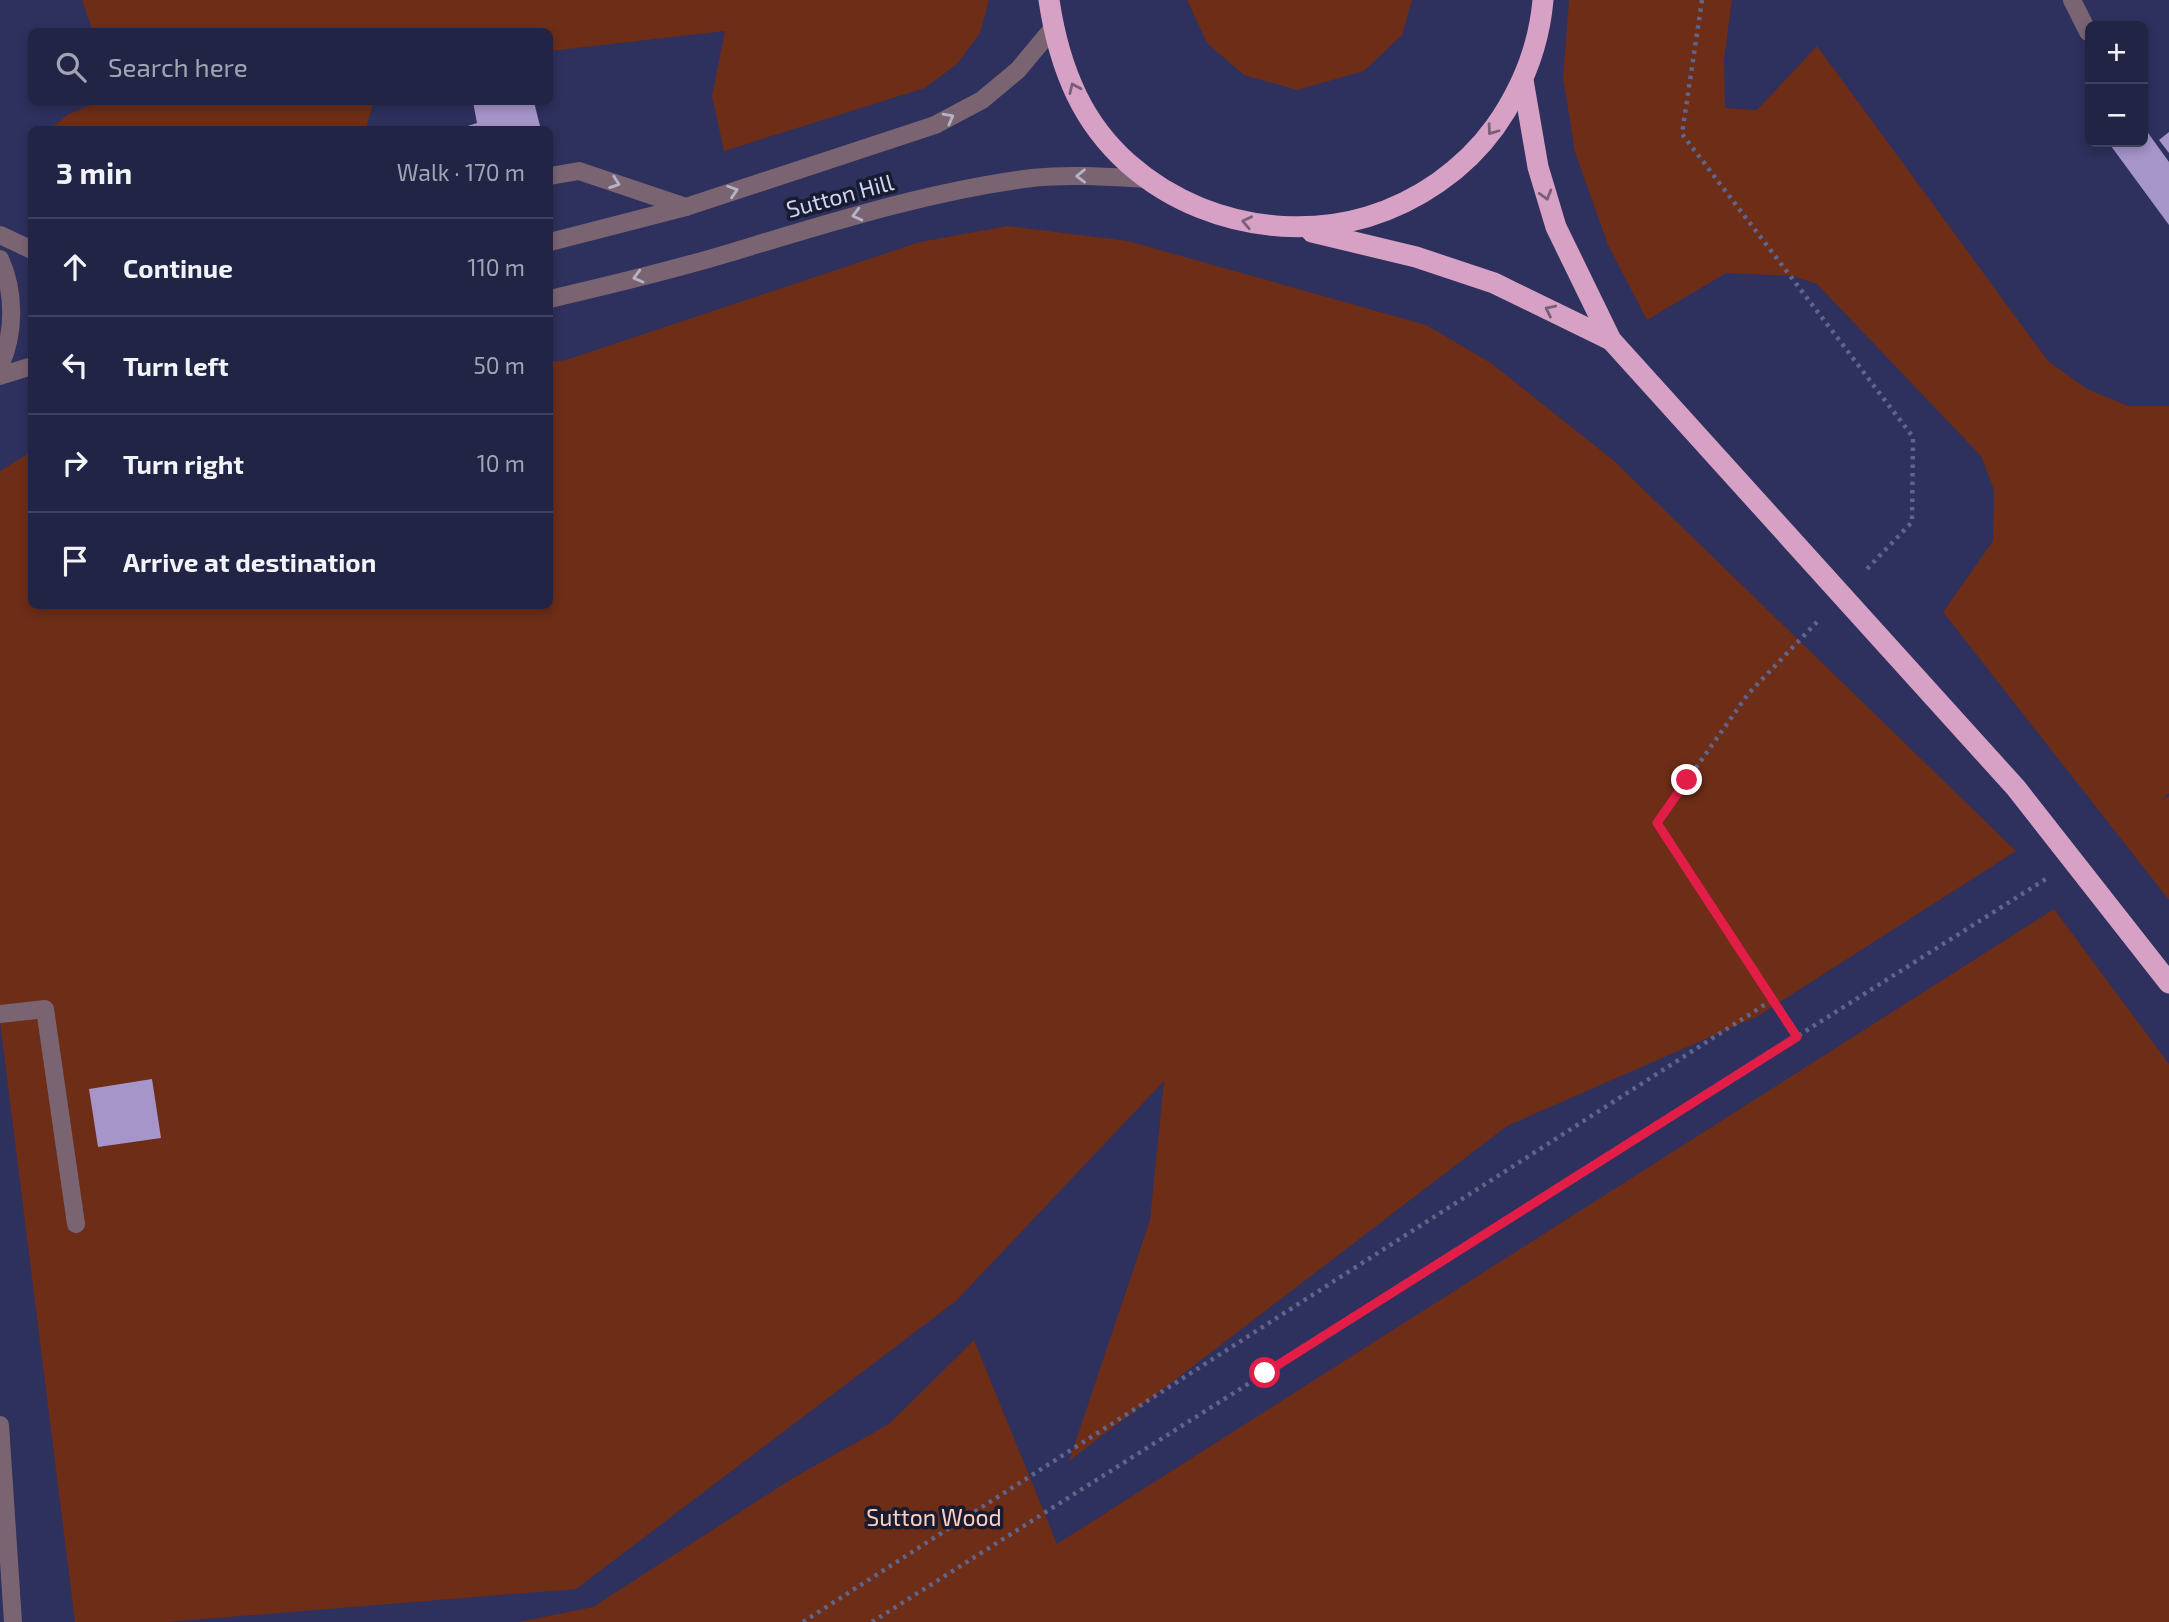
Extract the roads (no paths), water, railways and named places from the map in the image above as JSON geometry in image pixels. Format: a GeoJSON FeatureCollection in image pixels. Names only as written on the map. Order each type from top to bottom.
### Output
{"type":"FeatureCollection","features":[{"type":"Feature","properties":{"kind":"highway"},"geometry":{"type":"LineString","coordinates":[[1049,0],[1060,55],[1078,98],[1092,120],[1125,159],[1149,179],[1183,201],[1216,215],[1260,225],[1296,228],[1416,257],[1494,283],[1611,340]]}},
{"type":"Feature","properties":{"kind":"highway"},"geometry":{"type":"LineString","coordinates":[[1296,228],[1351,221],[1384,212],[1437,184],[1465,161],[1485,141],[1507,111],[1523,80],[1535,43],[1543,0]]}},
{"type":"Feature","properties":{"kind":"highway"},"geometry":{"type":"LineString","coordinates":[[1523,80],[1538,167],[1556,227],[1611,340],[2016,788],[2169,983]]}},
{"type":"Feature","properties":{"kind":"street"},"geometry":{"type":"LineString","coordinates":[[2072,0],[2085,26]]}},
{"type":"Feature","properties":{"kind":"street","name":"Sutton Hill"},"geometry":{"type":"LineString","coordinates":[[553,241],[685,207],[935,125],[982,100],[1018,70],[1053,28]]}},
{"type":"Feature","properties":{"kind":"street"},"geometry":{"type":"LineString","coordinates":[[553,176],[579,170],[685,207]]}},
{"type":"Feature","properties":{"kind":"street","name":"Sutton Hill"},"geometry":{"type":"LineString","coordinates":[[553,298],[727,254],[827,222],[961,190],[1033,178],[1073,176],[1149,179]]}},
{"type":"Feature","properties":{"kind":"street"},"geometry":{"type":"LineString","coordinates":[[0,235],[28,248]]}},
{"type":"Feature","properties":{"kind":"street"},"geometry":{"type":"LineString","coordinates":[[0,259],[6,272],[11,299],[11,321],[0,366]]}},
{"type":"Feature","properties":{"kind":"street"},"geometry":{"type":"LineString","coordinates":[[0,376],[28,367]]}},
{"type":"Feature","properties":{"kind":"street"},"geometry":{"type":"LineString","coordinates":[[0,1014],[45,1009],[76,1224]]}},
{"type":"Feature","properties":{"kind":"street"},"geometry":{"type":"LineString","coordinates":[[0,1425],[13,1622]]}},
{"type":"Feature","properties":{"kind":"park label","name":"Sutton Wood"},"geometry":{"type":"Point","coordinates":[934,1518]}}]}
